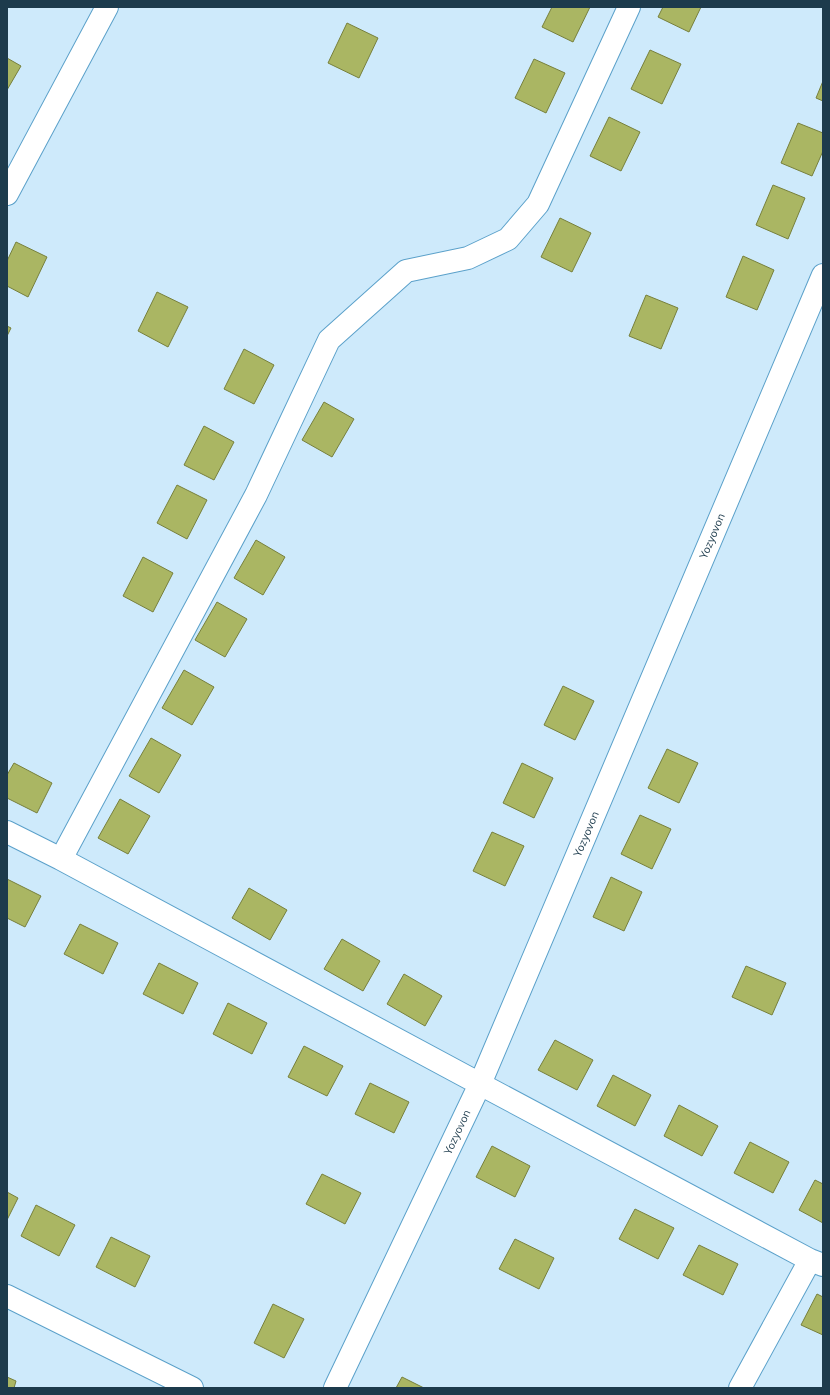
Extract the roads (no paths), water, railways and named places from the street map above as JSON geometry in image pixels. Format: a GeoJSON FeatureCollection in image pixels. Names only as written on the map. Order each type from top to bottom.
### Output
{"type":"FeatureCollection","features":[{"type":"Feature","properties":{"kind":"street"},"geometry":{"type":"LineString","coordinates":[[7,194],[107,7]]}},
{"type":"Feature","properties":{"kind":"street"},"geometry":{"type":"LineString","coordinates":[[61,858],[256,495],[329,340],[406,271],[468,258],[508,239],[538,204],[630,7]]}},
{"type":"Feature","properties":{"kind":"street","name":"Yozyovon"},"geometry":{"type":"LineString","coordinates":[[335,1388],[480,1084],[823,275]]}},
{"type":"Feature","properties":{"kind":"street"},"geometry":{"type":"LineString","coordinates":[[7,832],[61,858],[480,1084],[816,1262],[740,1388]]}},
{"type":"Feature","properties":{"kind":"street"},"geometry":{"type":"LineString","coordinates":[[7,1296],[192,1388]]}}]}
